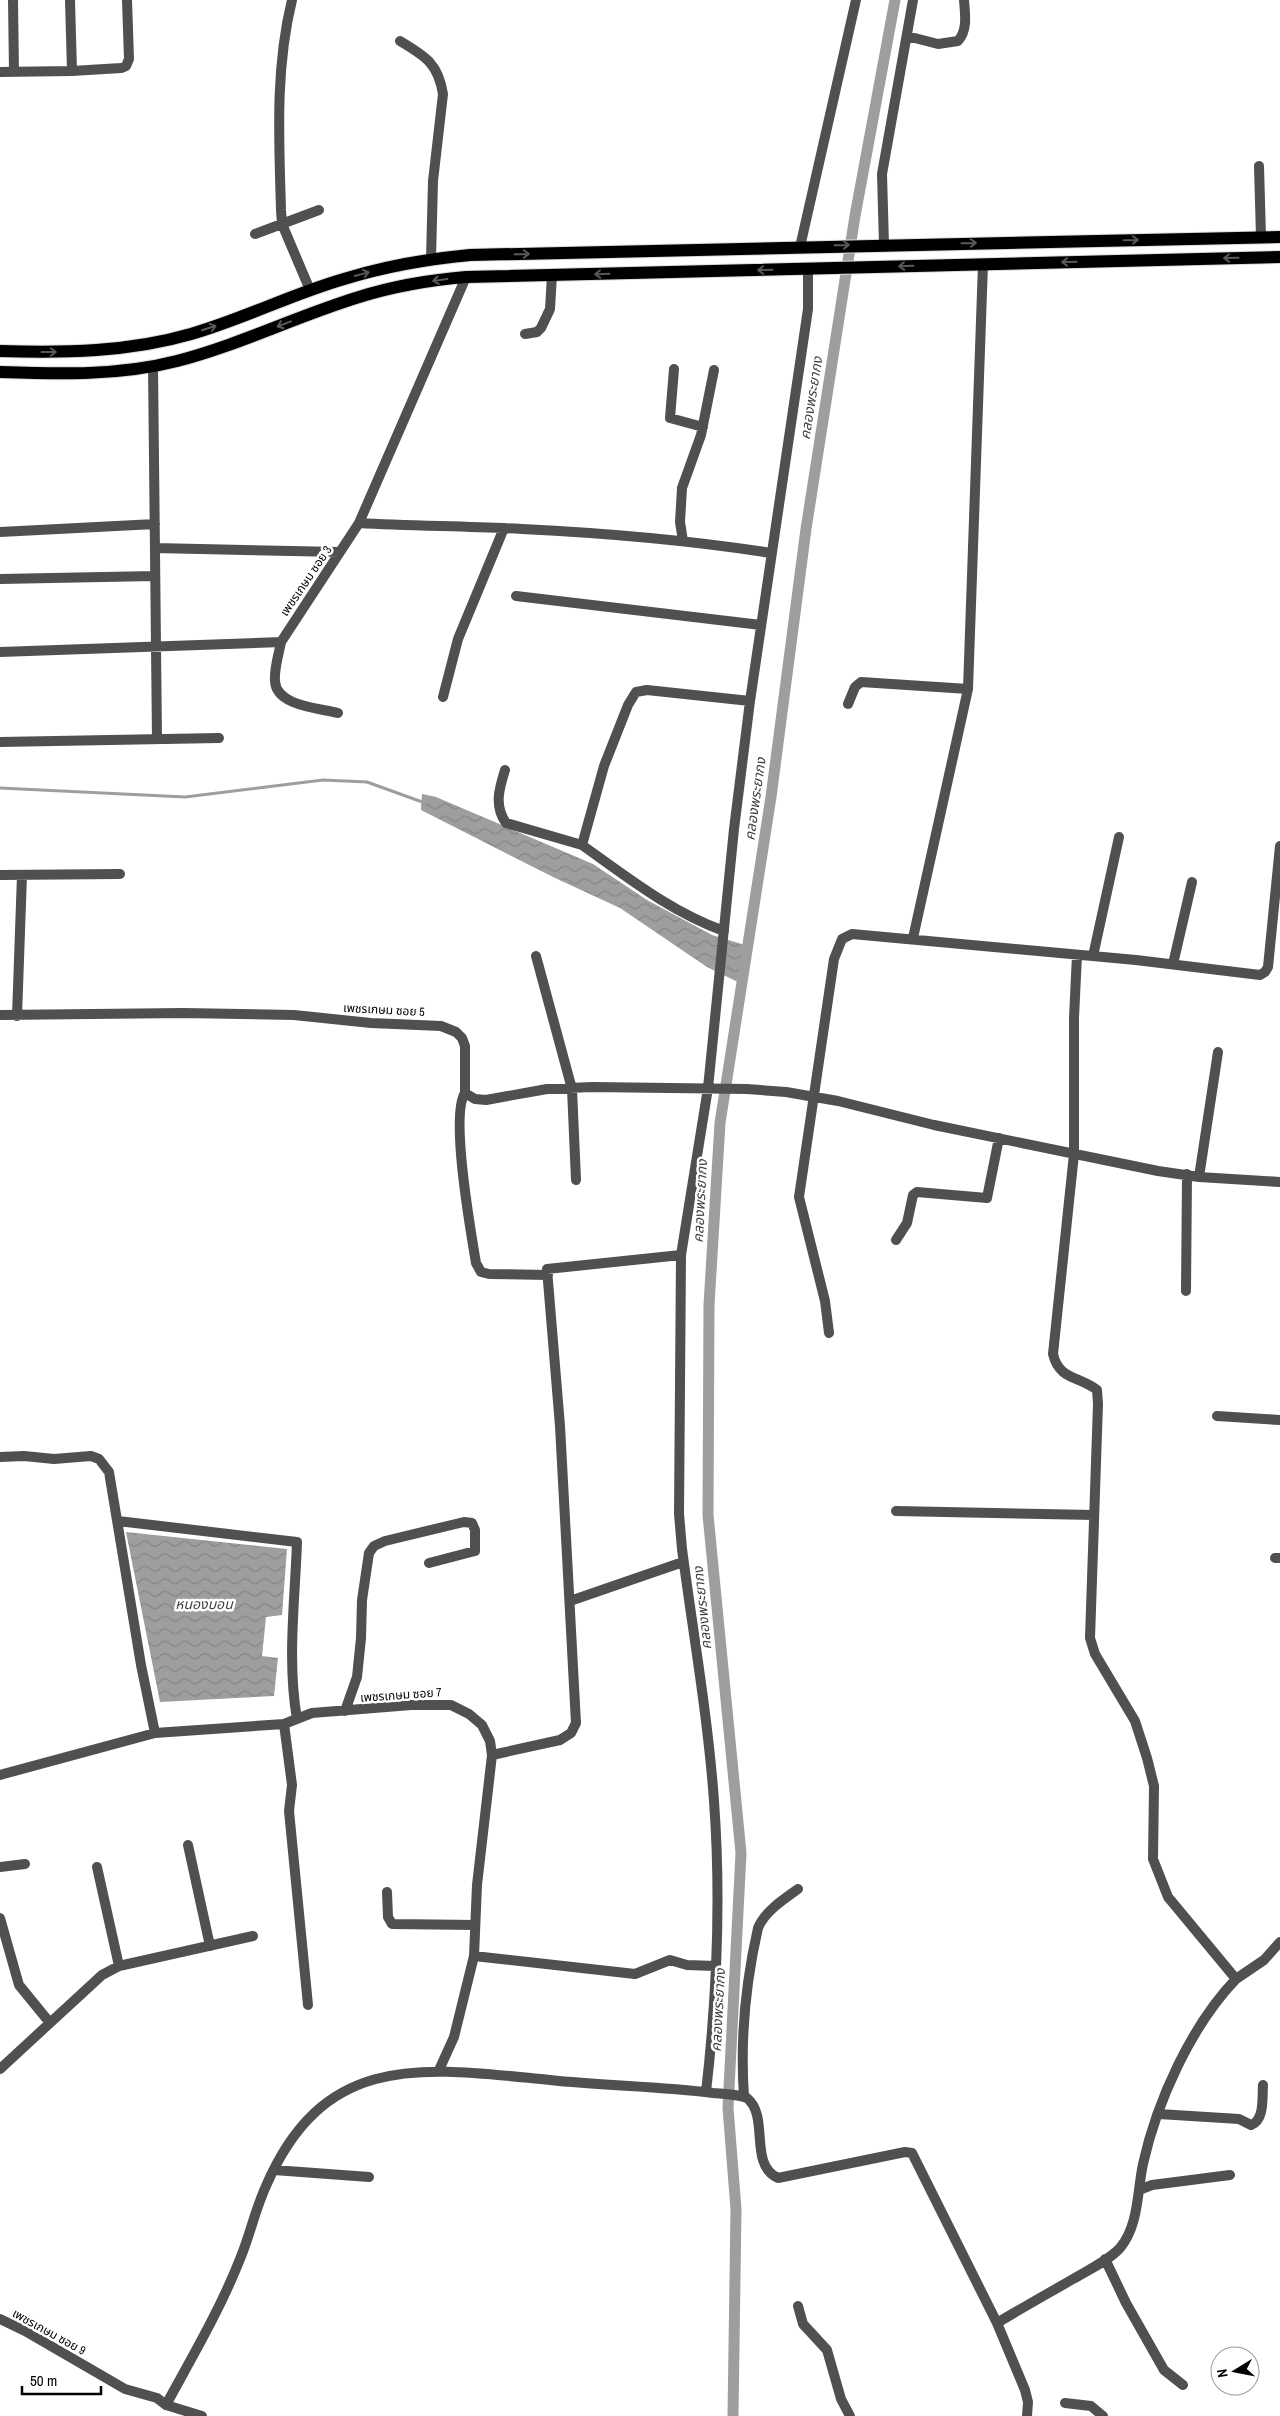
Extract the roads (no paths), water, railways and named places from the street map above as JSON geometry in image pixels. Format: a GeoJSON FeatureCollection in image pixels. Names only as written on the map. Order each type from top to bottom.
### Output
{"type":"FeatureCollection","features":[{"type":"Feature","properties":{"kind":"main road"},"geometry":{"type":"LineString","coordinates":[[0,351],[85,351],[141,345],[198,332],[310,290],[393,266],[470,255],[1280,237]]}},
{"type":"Feature","properties":{"kind":"main road"},"geometry":{"type":"LineString","coordinates":[[0,372],[56,374],[112,372],[153,366],[229,346],[319,310],[376,292],[434,280],[466,277],[1280,257]]}},
{"type":"Feature","properties":{"kind":"street"},"geometry":{"type":"LineString","coordinates":[[13,0],[14,72]]}},
{"type":"Feature","properties":{"kind":"street"},"geometry":{"type":"LineString","coordinates":[[70,0],[72,71]]}},
{"type":"Feature","properties":{"kind":"street"},"geometry":{"type":"LineString","coordinates":[[0,72],[72,71],[126,66],[129,59],[127,0]]}},
{"type":"Feature","properties":{"kind":"street"},"geometry":{"type":"LineString","coordinates":[[292,0],[284,37],[280,75],[282,224],[310,290]]}},
{"type":"Feature","properties":{"kind":"street"},"geometry":{"type":"LineString","coordinates":[[800,247],[856,0]]}},
{"type":"Feature","properties":{"kind":"street"},"geometry":{"type":"LineString","coordinates":[[884,245],[882,174],[913,0]]}},
{"type":"Feature","properties":{"kind":"street"},"geometry":{"type":"LineString","coordinates":[[907,36],[938,44],[958,41],[962,36],[965,26],[964,0]]}},
{"type":"Feature","properties":{"kind":"street"},"geometry":{"type":"LineString","coordinates":[[400,41],[429,58],[441,81],[443,94],[433,181],[432,259]]}},
{"type":"Feature","properties":{"kind":"street"},"geometry":{"type":"LineString","coordinates":[[1259,166],[1261,237]]}},
{"type":"Feature","properties":{"kind":"street"},"geometry":{"type":"LineString","coordinates":[[255,234],[319,210]]}},
{"type":"Feature","properties":{"kind":"street"},"geometry":{"type":"LineString","coordinates":[[913,938],[968,689],[983,264]]}},
{"type":"Feature","properties":{"kind":"street"},"geometry":{"type":"LineString","coordinates":[[710,2092],[718,1876],[714,1798],[683,1562],[678,1482],[681,1255],[711,1088],[719,976],[750,701],[770,553],[808,309],[811,269]]}},
{"type":"Feature","properties":{"kind":"street"},"geometry":{"type":"LineString","coordinates":[[525,334],[537,332],[549,314],[552,275]]}},
{"type":"Feature","properties":{"kind":"street","name":"เพชรเกษม ซอย 3"},"geometry":{"type":"LineString","coordinates":[[281,642],[359,523],[466,277]]}},
{"type":"Feature","properties":{"kind":"street"},"geometry":{"type":"LineString","coordinates":[[153,366],[158,738]]}},
{"type":"Feature","properties":{"kind":"street"},"geometry":{"type":"LineString","coordinates":[[674,369],[670,418],[703,427]]}},
{"type":"Feature","properties":{"kind":"street"},"geometry":{"type":"LineString","coordinates":[[684,541],[680,522],[682,488],[703,427],[714,370]]}},
{"type":"Feature","properties":{"kind":"street"},"geometry":{"type":"LineString","coordinates":[[359,523],[433,528],[504,528],[684,541],[770,553]]}},
{"type":"Feature","properties":{"kind":"street"},"geometry":{"type":"LineString","coordinates":[[0,532],[155,524]]}},
{"type":"Feature","properties":{"kind":"street"},"geometry":{"type":"LineString","coordinates":[[443,697],[458,639],[504,528]]}},
{"type":"Feature","properties":{"kind":"street"},"geometry":{"type":"LineString","coordinates":[[155,548],[340,552]]}},
{"type":"Feature","properties":{"kind":"street"},"geometry":{"type":"LineString","coordinates":[[0,580],[155,576]]}},
{"type":"Feature","properties":{"kind":"street"},"geometry":{"type":"LineString","coordinates":[[516,596],[761,625]]}},
{"type":"Feature","properties":{"kind":"street"},"geometry":{"type":"LineString","coordinates":[[0,652],[281,642],[275,682],[276,688],[282,697],[338,713]]}},
{"type":"Feature","properties":{"kind":"street"},"geometry":{"type":"LineString","coordinates":[[848,704],[855,687],[861,682],[968,689]]}},
{"type":"Feature","properties":{"kind":"street"},"geometry":{"type":"LineString","coordinates":[[582,845],[604,766],[628,705],[636,692],[647,690],[750,701]]}},
{"type":"Feature","properties":{"kind":"street"},"geometry":{"type":"LineString","coordinates":[[0,742],[219,738]]}},
{"type":"Feature","properties":{"kind":"street"},"geometry":{"type":"LineString","coordinates":[[505,770],[498,804],[500,815],[506,823],[582,845],[697,922],[724,932]]}},
{"type":"Feature","properties":{"kind":"street"},"geometry":{"type":"LineString","coordinates":[[1093,956],[1119,837]]}},
{"type":"Feature","properties":{"kind":"street"},"geometry":{"type":"LineString","coordinates":[[829,1333],[825,1302],[799,1197],[834,959],[842,939],[852,934],[913,938],[1173,964],[1260,975],[1265,972],[1280,846]]}},
{"type":"Feature","properties":{"kind":"street"},"geometry":{"type":"LineString","coordinates":[[0,875],[120,874]]}},
{"type":"Feature","properties":{"kind":"street"},"geometry":{"type":"LineString","coordinates":[[17,1016],[22,875]]}},
{"type":"Feature","properties":{"kind":"street"},"geometry":{"type":"LineString","coordinates":[[1173,964],[1192,882]]}},
{"type":"Feature","properties":{"kind":"street"},"geometry":{"type":"LineString","coordinates":[[1077,955],[1074,1018],[1074,1154],[1052,1354],[1056,1366],[1064,1374],[1088,1383],[1097,1390],[1090,1638],[1095,1654],[1135,1721],[1147,1758],[1154,1786],[1153,1859],[1168,1898],[1236,1979]]}},
{"type":"Feature","properties":{"kind":"street"},"geometry":{"type":"LineString","coordinates":[[536,956],[572,1089],[576,1180]]}},
{"type":"Feature","properties":{"kind":"street","name":"เพชรเกษม ซอย 5"},"geometry":{"type":"LineString","coordinates":[[0,1016],[183,1013],[294,1015],[371,1023],[441,1026],[456,1032],[462,1038],[465,1046],[465,1093],[460,1100],[461,1145],[476,1263],[481,1272],[489,1274],[548,1275]]}},
{"type":"Feature","properties":{"kind":"street"},"geometry":{"type":"LineString","coordinates":[[1198,1177],[1218,1052]]}},
{"type":"Feature","properties":{"kind":"street"},"geometry":{"type":"LineString","coordinates":[[465,1093],[475,1099],[486,1100],[547,1089],[711,1088],[786,1092],[838,1101],[934,1125],[1158,1171],[1198,1177],[1280,1182]]}},
{"type":"Feature","properties":{"kind":"street"},"geometry":{"type":"LineString","coordinates":[[896,1240],[907,1223],[913,1195],[917,1192],[925,1191],[987,1198],[1000,1138]]}},
{"type":"Feature","properties":{"kind":"street"},"geometry":{"type":"LineString","coordinates":[[1186,1291],[1187,1174]]}},
{"type":"Feature","properties":{"kind":"street"},"geometry":{"type":"LineString","coordinates":[[492,1755],[560,1740],[571,1733],[576,1723],[560,1426],[547,1269],[681,1255]]}},
{"type":"Feature","properties":{"kind":"street"},"geometry":{"type":"LineString","coordinates":[[1217,1416],[1280,1420]]}},
{"type":"Feature","properties":{"kind":"street"},"geometry":{"type":"LineString","coordinates":[[0,1457],[24,1456],[54,1459],[80,1456],[99,1459],[109,1472],[141,1665],[156,1734]]}},
{"type":"Feature","properties":{"kind":"street"},"geometry":{"type":"LineString","coordinates":[[896,1511],[1094,1515]]}},
{"type":"Feature","properties":{"kind":"street"},"geometry":{"type":"LineString","coordinates":[[118,1521],[297,1542],[292,1654],[293,1694],[297,1719]]}},
{"type":"Feature","properties":{"kind":"street"},"geometry":{"type":"LineString","coordinates":[[346,1711],[357,1678],[362,1600],[369,1553],[374,1546],[385,1541],[464,1522],[472,1523],[477,1548],[475,1551],[430,1563]]}},
{"type":"Feature","properties":{"kind":"street"},"geometry":{"type":"LineString","coordinates":[[570,1602],[683,1562]]}},
{"type":"Feature","properties":{"kind":"street","name":"เพชรเกษม ซอย 7"},"geometry":{"type":"LineString","coordinates":[[0,1775],[156,1734],[284,1724],[312,1713],[411,1705],[451,1705],[469,1714],[482,1725],[490,1741],[492,1755],[484,1813],[474,1956],[454,2037],[439,2070]]}},
{"type":"Feature","properties":{"kind":"street"},"geometry":{"type":"LineString","coordinates":[[284,1724],[292,1785],[289,1812],[308,2005]]}},
{"type":"Feature","properties":{"kind":"street"},"geometry":{"type":"LineString","coordinates":[[188,1845],[210,1946]]}},
{"type":"Feature","properties":{"kind":"street"},"geometry":{"type":"LineString","coordinates":[[0,1867],[25,1864]]}},
{"type":"Feature","properties":{"kind":"street"},"geometry":{"type":"LineString","coordinates":[[97,1867],[119,1966]]}},
{"type":"Feature","properties":{"kind":"street"},"geometry":{"type":"LineString","coordinates":[[741,2096],[743,2014],[758,1928],[761,1920],[798,1888]]}},
{"type":"Feature","properties":{"kind":"street"},"geometry":{"type":"LineString","coordinates":[[387,1892],[388,1917],[392,1924],[475,1925]]}},
{"type":"Feature","properties":{"kind":"street"},"geometry":{"type":"LineString","coordinates":[[0,1918],[19,1985],[50,2023]]}},
{"type":"Feature","properties":{"kind":"street"},"geometry":{"type":"LineString","coordinates":[[0,2069],[102,1975],[119,1966],[253,1936]]}},
{"type":"Feature","properties":{"kind":"street"},"geometry":{"type":"LineString","coordinates":[[997,2323],[1105,2260],[1120,2248],[1131,2231],[1143,2163],[1159,2114],[1185,2052],[1208,2011],[1236,1979],[1264,1960],[1280,1942]]}},
{"type":"Feature","properties":{"kind":"street"},"geometry":{"type":"LineString","coordinates":[[474,1956],[635,1974],[670,1960],[687,1965],[715,1966]]}},
{"type":"Feature","properties":{"kind":"street"},"geometry":{"type":"LineString","coordinates":[[166,2405],[210,2323],[240,2260],[266,2186],[297,2130],[313,2113],[345,2089],[384,2077],[439,2070],[554,2081],[648,2085],[741,2096],[754,2103],[757,2112],[764,2165],[770,2174],[778,2178],[905,2152],[912,2153],[997,2323],[1028,2402],[1027,2416]]}},
{"type":"Feature","properties":{"kind":"street"},"geometry":{"type":"LineString","coordinates":[[1159,2114],[1239,2119],[1251,2125],[1260,2116],[1263,2084]]}},
{"type":"Feature","properties":{"kind":"street"},"geometry":{"type":"LineString","coordinates":[[274,2170],[369,2177]]}},
{"type":"Feature","properties":{"kind":"street"},"geometry":{"type":"LineString","coordinates":[[1139,2190],[1152,2185],[1230,2175]]}},
{"type":"Feature","properties":{"kind":"street"},"geometry":{"type":"LineString","coordinates":[[1105,2260],[1126,2303],[1164,2370],[1183,2385]]}},
{"type":"Feature","properties":{"kind":"street"},"geometry":{"type":"LineString","coordinates":[[798,2306],[803,2324],[827,2350],[841,2399],[850,2416]]}},
{"type":"Feature","properties":{"kind":"street","name":"เพชรเกษม ซอย 9"},"geometry":{"type":"LineString","coordinates":[[0,2319],[25,2331],[125,2389],[157,2398],[166,2405],[202,2416]]}},
{"type":"Feature","properties":{"kind":"street"},"geometry":{"type":"LineString","coordinates":[[1065,2404],[1091,2406],[1103,2416]]}},
{"type":"Feature","properties":{"kind":"water"},"geometry":{"type":"Polygon","coordinates":[[[422,794],[436,797],[593,864],[647,900],[712,935],[748,946],[742,984],[707,967],[620,908],[553,877],[421,810],[422,794]]]}},
{"type":"Feature","properties":{"kind":"water","name":"หนองบอน"},"geometry":{"type":"Polygon","coordinates":[[[126,1532],[287,1549],[282,1615],[266,1617],[262,1656],[278,1658],[274,1696],[160,1702],[126,1532]]]}},
{"type":"Feature","properties":{"kind":"waterway","name":"คลองพระยากง"},"geometry":{"type":"LineString","coordinates":[[733,2416],[736,2209],[728,2108],[741,1853],[708,1515],[709,1305],[720,1123],[771,797],[806,529],[855,216],[895,0]]}},
{"type":"Feature","properties":{"kind":"waterway"},"geometry":{"type":"LineString","coordinates":[[0,788],[185,797],[323,780],[367,782],[425,803]]}}]}
